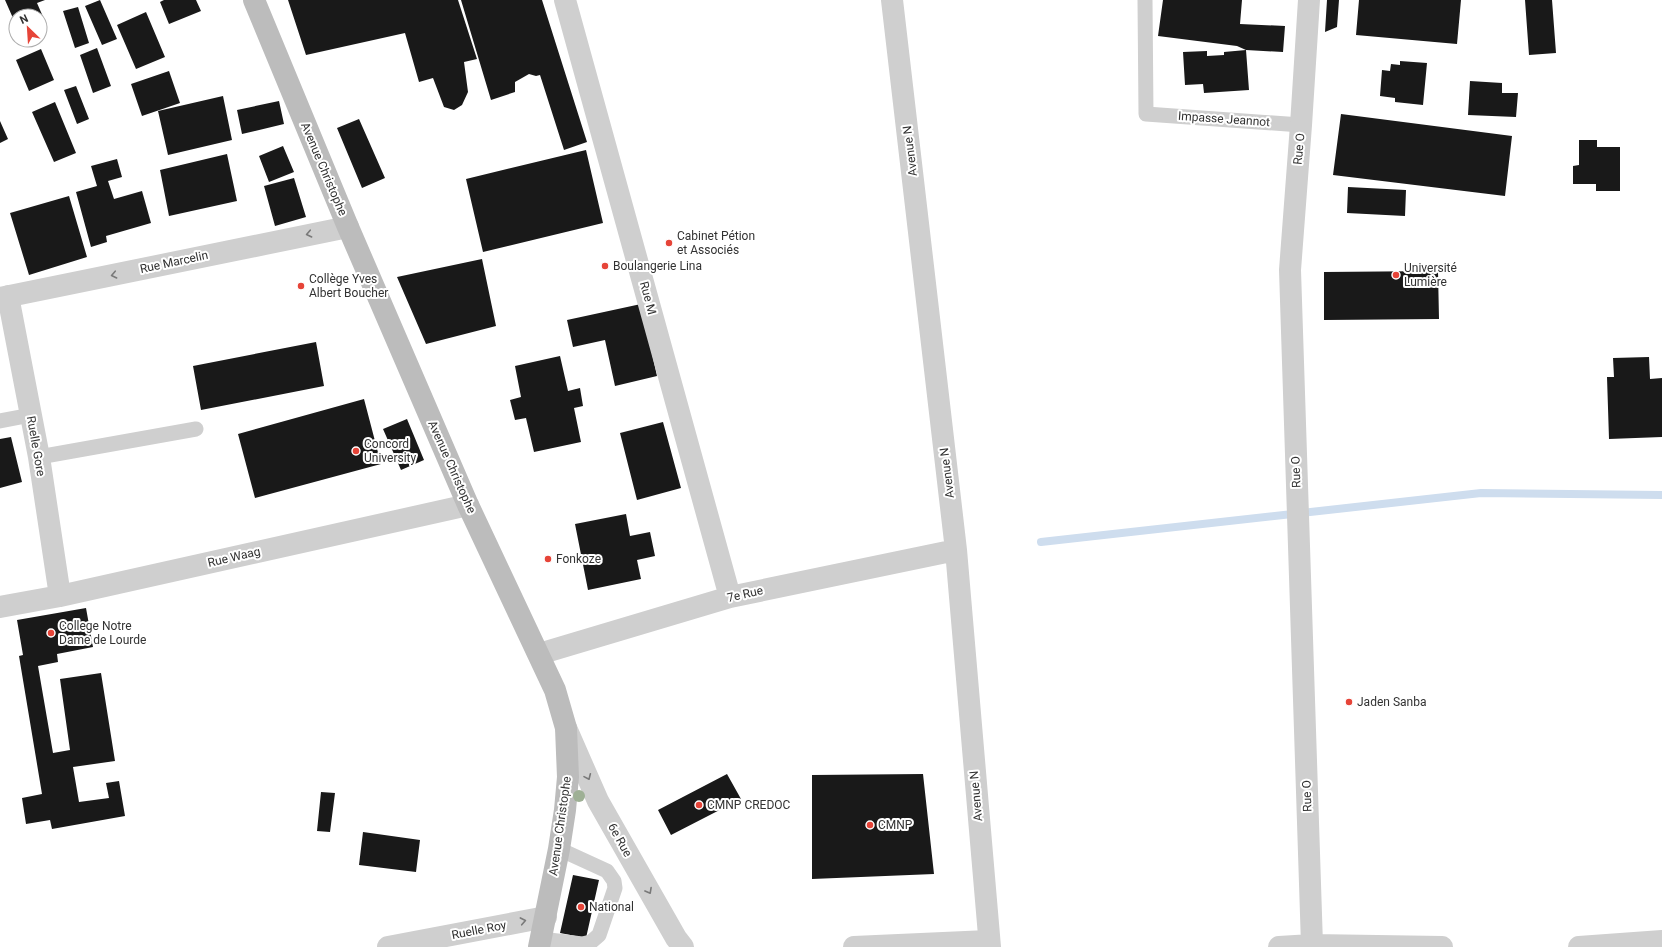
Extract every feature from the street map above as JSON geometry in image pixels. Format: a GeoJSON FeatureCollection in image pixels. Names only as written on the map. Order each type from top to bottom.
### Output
{"type":"FeatureCollection","features":[{"type":"Feature","properties":{"kind":"street","name":"Avenue Christophe"},"geometry":{"type":"LineString","coordinates":[[254,0],[348,227],[468,505],[555,690],[566,728],[568,777],[559,849],[540,943]]}},
{"type":"Feature","properties":{"kind":"street","name":"Rue M"},"geometry":{"type":"LineString","coordinates":[[565,0],[730,597]]}},
{"type":"Feature","properties":{"kind":"street","name":"Avenue N"},"geometry":{"type":"LineString","coordinates":[[892,0],[956,550],[989,944]]}},
{"type":"Feature","properties":{"kind":"street","name":"Rue O"},"geometry":{"type":"LineString","coordinates":[[1309,0],[1290,270],[1312,945]]}},
{"type":"Feature","properties":{"kind":"street","name":"Rue Marcelin"},"geometry":{"type":"LineString","coordinates":[[4,297],[348,227]]}},
{"type":"Feature","properties":{"kind":"street","name":"Ruelle Gore"},"geometry":{"type":"LineString","coordinates":[[4,297],[39,457],[60,596]]}},
{"type":"Feature","properties":{"kind":"street","name":"Rue Waag"},"geometry":{"type":"LineString","coordinates":[[0,607],[60,596],[468,505]]}},
{"type":"Feature","properties":{"kind":"street","name":"7e Rue"},"geometry":{"type":"LineString","coordinates":[[539,654],[730,597],[956,550]]}},
{"type":"Feature","properties":{"kind":"street","name":"6e Rue"},"geometry":{"type":"LineString","coordinates":[[566,728],[598,801],[676,938],[683,947]]}},
{"type":"Feature","properties":{"kind":"street","name":"Ruelle Roy"},"geometry":{"type":"LineString","coordinates":[[388,947],[546,917]]}},
{"type":"Feature","properties":{"kind":"street"},"geometry":{"type":"LineString","coordinates":[[1580,947],[1662,941]]}},
{"type":"Feature","properties":{"kind":"street"},"geometry":{"type":"LineString","coordinates":[[854,947],[989,944]]}},
{"type":"Feature","properties":{"kind":"street"},"geometry":{"type":"LineString","coordinates":[[1279,947],[1312,945],[1442,947]]}},
{"type":"Feature","properties":{"kind":"lane","name":"Impasse Jeannot"},"geometry":{"type":"LineString","coordinates":[[1145,0],[1146,114],[1301,125]]}},
{"type":"Feature","properties":{"kind":"lane"},"geometry":{"type":"LineString","coordinates":[[0,421],[31,415]]}},
{"type":"Feature","properties":{"kind":"lane"},"geometry":{"type":"LineString","coordinates":[[39,457],[196,429]]}},
{"type":"Feature","properties":{"kind":"lane"},"geometry":{"type":"LineString","coordinates":[[540,943],[582,944],[591,942],[599,935],[615,888],[614,881],[607,871],[559,849]]}},
{"type":"Feature","properties":{"kind":"building"},"geometry":{"type":"Polygon","coordinates":[[[5,0],[45,0],[37,3],[39,8],[9,8],[5,0]]]}},
{"type":"Feature","properties":{"kind":"building"},"geometry":{"type":"Polygon","coordinates":[[[100,0],[117,39],[102,45],[85,6],[100,0]]]}},
{"type":"Feature","properties":{"kind":"building"},"geometry":{"type":"Polygon","coordinates":[[[164,0],[196,0],[201,11],[169,24],[160,2],[164,0]]]}},
{"type":"Feature","properties":{"kind":"building"},"geometry":{"type":"Polygon","coordinates":[[[288,0],[458,0],[477,59],[464,62],[468,92],[462,105],[454,110],[444,107],[433,78],[419,82],[405,33],[306,55],[288,0]]]}},
{"type":"Feature","properties":{"kind":"building"},"geometry":{"type":"Polygon","coordinates":[[[461,0],[542,0],[587,142],[564,150],[540,75],[536,76],[529,74],[515,82],[515,92],[491,100],[461,0]]]}},
{"type":"Feature","properties":{"kind":"building"},"geometry":{"type":"Polygon","coordinates":[[[1163,0],[1242,0],[1240,24],[1285,26],[1283,52],[1246,50],[1237,46],[1158,36],[1163,0]]]}},
{"type":"Feature","properties":{"kind":"building"},"geometry":{"type":"Polygon","coordinates":[[[1327,0],[1339,0],[1337,27],[1325,32],[1327,0]]]}},
{"type":"Feature","properties":{"kind":"building"},"geometry":{"type":"Polygon","coordinates":[[[1359,0],[1461,0],[1457,44],[1356,35],[1359,0]]]}},
{"type":"Feature","properties":{"kind":"building"},"geometry":{"type":"Polygon","coordinates":[[[1525,0],[1552,0],[1556,53],[1529,55],[1525,0]]]}},
{"type":"Feature","properties":{"kind":"building"},"geometry":{"type":"Polygon","coordinates":[[[78,7],[89,43],[75,48],[63,11],[78,7]]]}},
{"type":"Feature","properties":{"kind":"building"},"geometry":{"type":"Polygon","coordinates":[[[146,12],[165,57],[136,69],[117,25],[146,12]]]}},
{"type":"Feature","properties":{"kind":"building"},"geometry":{"type":"Polygon","coordinates":[[[97,48],[111,86],[93,93],[80,55],[97,48]]]}},
{"type":"Feature","properties":{"kind":"building"},"geometry":{"type":"Polygon","coordinates":[[[41,49],[54,80],[29,91],[16,60],[41,49]]]}},
{"type":"Feature","properties":{"kind":"building"},"geometry":{"type":"Polygon","coordinates":[[[1246,50],[1249,90],[1204,93],[1203,84],[1185,85],[1183,52],[1207,51],[1207,56],[1224,55],[1224,52],[1246,50]]]}},
{"type":"Feature","properties":{"kind":"building"},"geometry":{"type":"Polygon","coordinates":[[[1400,61],[1427,63],[1423,105],[1395,102],[1395,98],[1380,96],[1382,70],[1390,71],[1391,64],[1400,65],[1400,61]]]}},
{"type":"Feature","properties":{"kind":"building"},"geometry":{"type":"Polygon","coordinates":[[[169,71],[180,103],[142,116],[131,84],[169,71]]]}},
{"type":"Feature","properties":{"kind":"building"},"geometry":{"type":"Polygon","coordinates":[[[1470,81],[1502,83],[1502,93],[1518,93],[1516,117],[1468,115],[1470,81]]]}},
{"type":"Feature","properties":{"kind":"building"},"geometry":{"type":"Polygon","coordinates":[[[76,86],[89,119],[77,124],[64,90],[76,86]]]}},
{"type":"Feature","properties":{"kind":"building"},"geometry":{"type":"Polygon","coordinates":[[[223,96],[232,140],[168,155],[158,111],[223,96]]]}},
{"type":"Feature","properties":{"kind":"building"},"geometry":{"type":"Polygon","coordinates":[[[279,101],[284,124],[242,134],[237,110],[279,101]]]}},
{"type":"Feature","properties":{"kind":"building"},"geometry":{"type":"Polygon","coordinates":[[[55,102],[76,153],[54,162],[32,112],[55,102]]]}},
{"type":"Feature","properties":{"kind":"building"},"geometry":{"type":"Polygon","coordinates":[[[1341,114],[1512,136],[1505,196],[1333,175],[1341,114]]]}},
{"type":"Feature","properties":{"kind":"building"},"geometry":{"type":"Polygon","coordinates":[[[359,119],[385,178],[362,188],[337,128],[359,119]]]}},
{"type":"Feature","properties":{"kind":"building"},"geometry":{"type":"Polygon","coordinates":[[[0,121],[8,139],[0,143],[0,121]]]}},
{"type":"Feature","properties":{"kind":"building"},"geometry":{"type":"Polygon","coordinates":[[[1579,140],[1597,140],[1597,147],[1620,147],[1620,191],[1596,191],[1596,184],[1573,184],[1573,166],[1579,165],[1579,140]]]}},
{"type":"Feature","properties":{"kind":"building"},"geometry":{"type":"Polygon","coordinates":[[[283,146],[294,172],[269,182],[259,156],[283,146]]]}},
{"type":"Feature","properties":{"kind":"building"},"geometry":{"type":"Polygon","coordinates":[[[586,150],[603,223],[483,252],[466,179],[586,150]]]}},
{"type":"Feature","properties":{"kind":"building"},"geometry":{"type":"Polygon","coordinates":[[[227,154],[237,201],[169,216],[160,170],[227,154]]]}},
{"type":"Feature","properties":{"kind":"building"},"geometry":{"type":"Polygon","coordinates":[[[117,159],[122,177],[108,181],[114,199],[142,191],[151,223],[106,236],[107,242],[91,247],[76,192],[97,186],[91,166],[117,159]]]}},
{"type":"Feature","properties":{"kind":"building"},"geometry":{"type":"Polygon","coordinates":[[[294,178],[306,217],[275,226],[264,186],[294,178]]]}},
{"type":"Feature","properties":{"kind":"building"},"geometry":{"type":"Polygon","coordinates":[[[1348,187],[1406,190],[1405,216],[1347,213],[1348,187]]]}},
{"type":"Feature","properties":{"kind":"building"},"geometry":{"type":"Polygon","coordinates":[[[69,196],[87,257],[29,275],[10,213],[69,196]]]}},
{"type":"Feature","properties":{"kind":"building"},"geometry":{"type":"Polygon","coordinates":[[[482,259],[496,326],[426,344],[397,277],[482,259]]]}},
{"type":"Feature","properties":{"kind":"building"},"geometry":{"type":"Polygon","coordinates":[[[1438,271],[1439,319],[1324,320],[1324,272],[1438,271]]]}},
{"type":"Feature","properties":{"kind":"building"},"geometry":{"type":"Polygon","coordinates":[[[641,304],[657,376],[615,386],[605,340],[573,347],[567,320],[641,304]]]}},
{"type":"Feature","properties":{"kind":"building"},"geometry":{"type":"Polygon","coordinates":[[[316,342],[324,386],[201,410],[193,366],[316,342]]]}},
{"type":"Feature","properties":{"kind":"building"},"geometry":{"type":"Polygon","coordinates":[[[560,356],[568,391],[580,388],[583,406],[574,408],[581,442],[534,452],[526,418],[515,420],[510,400],[521,397],[515,366],[560,356]]]}},
{"type":"Feature","properties":{"kind":"building"},"geometry":{"type":"Polygon","coordinates":[[[1649,357],[1650,379],[1662,378],[1662,437],[1609,439],[1607,377],[1614,377],[1613,358],[1649,357]]]}},
{"type":"Feature","properties":{"kind":"building"},"geometry":{"type":"Polygon","coordinates":[[[364,399],[381,464],[255,498],[238,434],[364,399]]]}},
{"type":"Feature","properties":{"kind":"building"},"geometry":{"type":"Polygon","coordinates":[[[407,419],[424,460],[401,470],[383,429],[407,419]]]}},
{"type":"Feature","properties":{"kind":"building"},"geometry":{"type":"Polygon","coordinates":[[[663,422],[681,488],[637,500],[620,433],[663,422]]]}},
{"type":"Feature","properties":{"kind":"building"},"geometry":{"type":"Polygon","coordinates":[[[11,437],[22,482],[0,488],[0,439],[11,437]]]}},
{"type":"Feature","properties":{"kind":"building"},"geometry":{"type":"Polygon","coordinates":[[[626,514],[630,536],[650,532],[655,556],[637,560],[641,579],[588,590],[575,524],[626,514]]]}},
{"type":"Feature","properties":{"kind":"building"},"geometry":{"type":"Polygon","coordinates":[[[86,608],[93,647],[57,654],[58,662],[38,666],[53,753],[70,750],[60,679],[101,673],[115,761],[73,767],[79,802],[109,798],[106,783],[119,781],[125,816],[52,829],[50,820],[26,824],[22,798],[42,794],[19,656],[23,655],[17,620],[86,608]]]}},
{"type":"Feature","properties":{"kind":"building","name":"CMNP CREDOC"},"geometry":{"type":"Polygon","coordinates":[[[727,774],[741,799],[671,835],[658,810],[727,774]]]}},
{"type":"Feature","properties":{"kind":"building","name":"CMNP"},"geometry":{"type":"Polygon","coordinates":[[[923,774],[934,874],[812,879],[812,775],[923,774]]]}},
{"type":"Feature","properties":{"kind":"building"},"geometry":{"type":"Polygon","coordinates":[[[321,792],[335,793],[330,832],[317,831],[321,792]]]}},
{"type":"Feature","properties":{"kind":"building"},"geometry":{"type":"Polygon","coordinates":[[[363,832],[420,840],[416,872],[359,865],[363,832]]]}},
{"type":"Feature","properties":{"kind":"building"},"geometry":{"type":"Polygon","coordinates":[[[573,875],[599,880],[586,938],[560,933],[573,875]]]}},
{"type":"Feature","properties":{"kind":"waterway"},"geometry":{"type":"LineString","coordinates":[[1041,542],[1481,493],[1662,495]]}},
{"type":"Feature","properties":{"kind":"place","name":"Cabinet Pétion et Associés"},"geometry":{"type":"Point","coordinates":[669,243]}},
{"type":"Feature","properties":{"kind":"place","name":"Boulangerie Lina"},"geometry":{"type":"Point","coordinates":[605,266]}},
{"type":"Feature","properties":{"kind":"place","name":"Université Lumière"},"geometry":{"type":"Point","coordinates":[1396,275]}},
{"type":"Feature","properties":{"kind":"place","name":"Collège Yves Albert Boucher"},"geometry":{"type":"Point","coordinates":[301,286]}},
{"type":"Feature","properties":{"kind":"place","name":"Concord University"},"geometry":{"type":"Point","coordinates":[356,451]}},
{"type":"Feature","properties":{"kind":"place","name":"Fonkoze"},"geometry":{"type":"Point","coordinates":[548,559]}},
{"type":"Feature","properties":{"kind":"place","name":"College Notre Dame de Lourde"},"geometry":{"type":"Point","coordinates":[51,633]}},
{"type":"Feature","properties":{"kind":"place","name":"Jaden Sanba"},"geometry":{"type":"Point","coordinates":[1349,702]}},
{"type":"Feature","properties":{"kind":"place","name":"CMNP CREDOC"},"geometry":{"type":"Point","coordinates":[699,805]}},
{"type":"Feature","properties":{"kind":"place","name":"CMNP"},"geometry":{"type":"Point","coordinates":[870,825]}},
{"type":"Feature","properties":{"kind":"place","name":"National"},"geometry":{"type":"Point","coordinates":[581,907]}}]}
